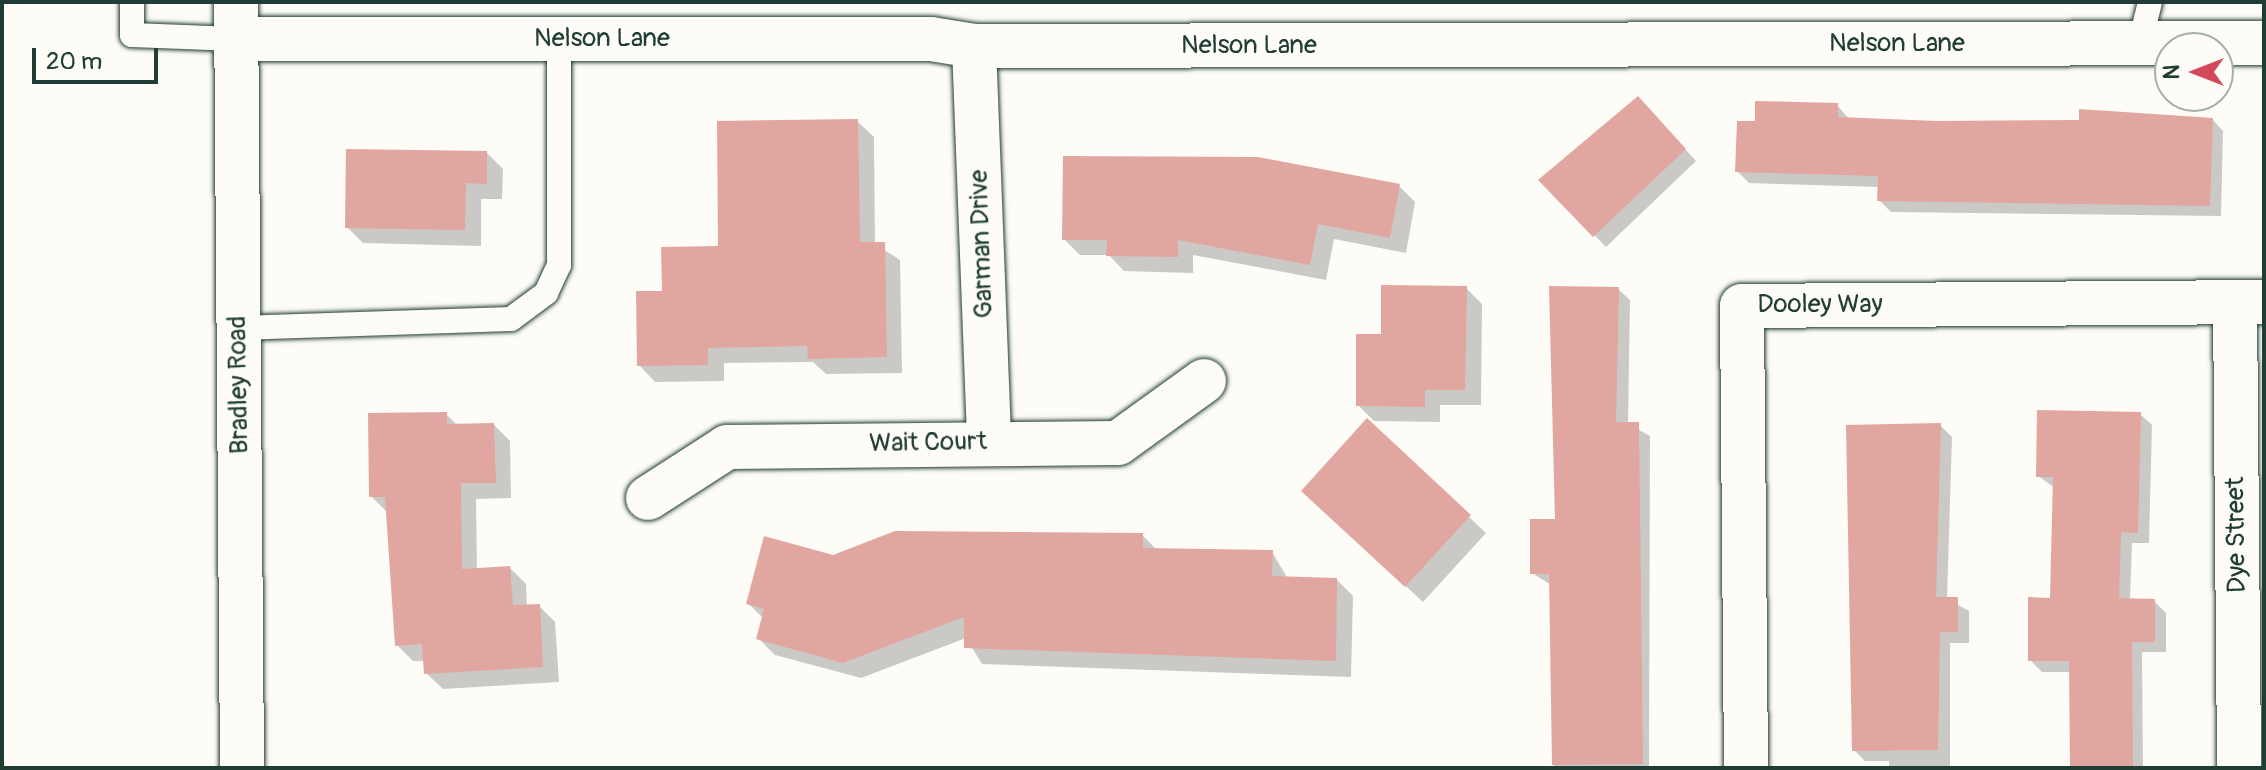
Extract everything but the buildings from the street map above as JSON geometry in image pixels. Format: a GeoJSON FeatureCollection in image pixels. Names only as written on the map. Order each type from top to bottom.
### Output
{"type":"FeatureCollection","features":[{"type":"Feature","properties":{"kind":"street","name":"Nelson Lane"},"geometry":{"type":"LineString","coordinates":[[236,21],[559,39],[931,39],[974,46],[2145,22],[2264,43]]}},
{"type":"Feature","properties":{"kind":"street","name":"Bradley Road"},"geometry":{"type":"LineString","coordinates":[[236,21],[242,768]]}},
{"type":"Feature","properties":{"kind":"street","name":"Garman Drive"},"geometry":{"type":"LineString","coordinates":[[974,46],[989,441]]}},
{"type":"Feature","properties":{"kind":"street","name":"Dooley Way"},"geometry":{"type":"LineString","coordinates":[[1746,768],[1742,306],[2250,302]]}},
{"type":"Feature","properties":{"kind":"street","name":"Dye Street"},"geometry":{"type":"LineString","coordinates":[[2239,768],[2250,302]]}},
{"type":"Feature","properties":{"kind":"street","name":"Wait Court"},"geometry":{"type":"LineString","coordinates":[[648,498],[727,447],[989,441],[1118,443],[1204,381]]}},
{"type":"Feature","properties":{"kind":"lane"},"geometry":{"type":"LineString","coordinates":[[132,2],[132,35],[236,21]]}},
{"type":"Feature","properties":{"kind":"lane"},"geometry":{"type":"LineString","coordinates":[[238,328],[511,319],[546,293],[559,265],[559,39]]}}]}
